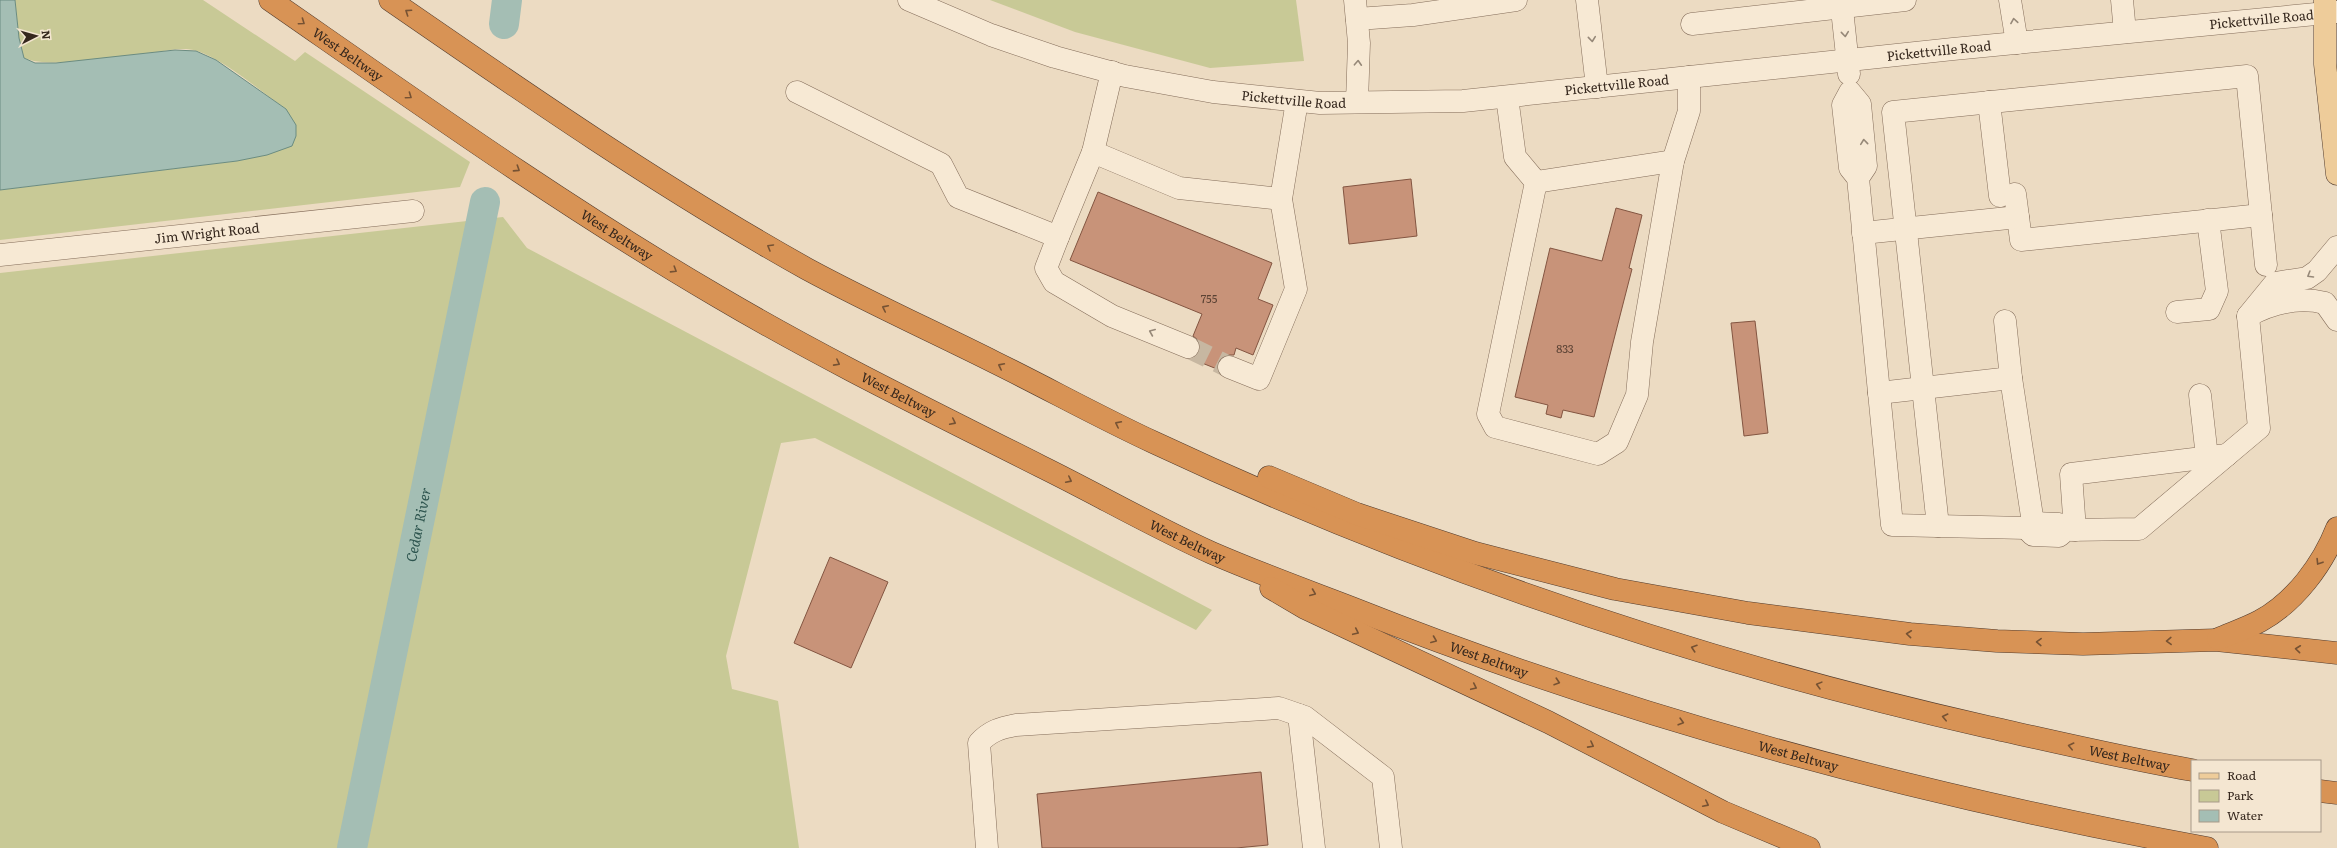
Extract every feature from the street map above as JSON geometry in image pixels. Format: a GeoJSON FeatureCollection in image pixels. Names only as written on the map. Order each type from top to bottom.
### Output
{"type":"FeatureCollection","features":[{"type":"Feature","properties":{"kind":"highway","name":"West Beltway"},"geometry":{"type":"LineString","coordinates":[[270,0],[485,149],[714,294],[802,345],[888,390],[1212,553],[1451,647],[1649,712],[1882,778],[2017,810],[2207,848]]}},
{"type":"Feature","properties":{"kind":"highway","name":"West Beltway"},"geometry":{"type":"LineString","coordinates":[[390,0],[600,144],[704,209],[803,267],[1153,441],[1302,508],[1428,558],[1561,606],[1759,669],[1919,711],[2137,761],[2191,770]]}},
{"type":"Feature","properties":{"kind":"highway"},"geometry":{"type":"LineString","coordinates":[[1153,441],[1262,474],[1357,514],[1475,553],[1623,590],[1748,613],[1910,634],[2083,644],[2216,640],[2337,653]]}},
{"type":"Feature","properties":{"kind":"highway"},"geometry":{"type":"LineString","coordinates":[[2216,640],[2261,621],[2299,591],[2320,560],[2337,528]]}},
{"type":"Feature","properties":{"kind":"highway"},"geometry":{"type":"LineString","coordinates":[[1212,553],[1305,608],[1548,722],[1723,812],[1810,848]]}},
{"type":"Feature","properties":{"kind":"highway"},"geometry":{"type":"LineString","coordinates":[[2321,791],[2337,793]]}},
{"type":"Feature","properties":{"kind":"main road"},"geometry":{"type":"LineString","coordinates":[[2329,8],[2325,64],[2337,174]]}},
{"type":"Feature","properties":{"kind":"street","name":"Pickettville Road"},"geometry":{"type":"LineString","coordinates":[[909,0],[991,36],[1055,57],[1112,72],[1213,92],[1297,101],[1357,102],[1464,101],[1507,97],[2125,32],[2329,8]]}},
{"type":"Feature","properties":{"kind":"street"},"geometry":{"type":"LineString","coordinates":[[1357,102],[1359,43],[1356,9],[1413,15],[1516,0]]}},
{"type":"Feature","properties":{"kind":"street"},"geometry":{"type":"LineString","coordinates":[[1587,0],[1597,87]]}},
{"type":"Feature","properties":{"kind":"street"},"geometry":{"type":"LineString","coordinates":[[1692,24],[1842,4],[1905,0]]}},
{"type":"Feature","properties":{"kind":"street"},"geometry":{"type":"LineString","coordinates":[[2010,0],[2017,43]]}},
{"type":"Feature","properties":{"kind":"street"},"geometry":{"type":"LineString","coordinates":[[2122,0],[2125,32]]}},
{"type":"Feature","properties":{"kind":"street"},"geometry":{"type":"LineString","coordinates":[[1842,4],[1850,92],[1860,104],[1866,166],[1858,178],[1892,525],[2029,525]]}},
{"type":"Feature","properties":{"kind":"street"},"geometry":{"type":"LineString","coordinates":[[1112,72],[1093,152],[1046,268],[1054,282],[1112,316],[1188,347]]}},
{"type":"Feature","properties":{"kind":"street"},"geometry":{"type":"LineString","coordinates":[[1938,526],[1893,112],[2247,76],[2266,265]]}},
{"type":"Feature","properties":{"kind":"street"},"geometry":{"type":"LineString","coordinates":[[1536,182],[1488,414],[1495,427],[1598,454],[1617,442],[1637,395],[1642,342],[1673,162],[1689,110],[1689,77]]}},
{"type":"Feature","properties":{"kind":"street"},"geometry":{"type":"LineString","coordinates":[[797,92],[941,164],[958,197],[1058,238]]}},
{"type":"Feature","properties":{"kind":"street"},"geometry":{"type":"LineString","coordinates":[[1507,97],[1515,156],[1536,182]]}},
{"type":"Feature","properties":{"kind":"street"},"geometry":{"type":"LineString","coordinates":[[1229,367],[1259,379],[1296,290],[1281,199],[1297,101]]}},
{"type":"Feature","properties":{"kind":"street"},"geometry":{"type":"LineString","coordinates":[[1989,102],[2008,195],[2018,217],[2021,240],[2261,214]]}},
{"type":"Feature","properties":{"kind":"street"},"geometry":{"type":"LineString","coordinates":[[1093,152],[1179,188],[1281,199]]}},
{"type":"Feature","properties":{"kind":"street"},"geometry":{"type":"LineString","coordinates":[[1536,182],[1673,162]]}},
{"type":"Feature","properties":{"kind":"street","name":"Jim Wright Road"},"geometry":{"type":"LineString","coordinates":[[0,255],[413,211]]}},
{"type":"Feature","properties":{"kind":"street"},"geometry":{"type":"LineString","coordinates":[[1863,233],[2018,217]]}},
{"type":"Feature","properties":{"kind":"street"},"geometry":{"type":"LineString","coordinates":[[2177,312],[2209,309],[2217,291],[2208,220]]}},
{"type":"Feature","properties":{"kind":"street"},"geometry":{"type":"LineString","coordinates":[[2005,321],[2029,525],[2033,535],[2059,536],[2070,530],[2139,529],[2217,456],[2259,428],[2248,316],[2275,283],[2307,278],[2317,271],[2337,247]]}},
{"type":"Feature","properties":{"kind":"street"},"geometry":{"type":"LineString","coordinates":[[2248,316],[2270,304],[2301,300],[2324,303],[2337,320]]}},
{"type":"Feature","properties":{"kind":"street"},"geometry":{"type":"LineString","coordinates":[[1879,392],[2011,378]]}},
{"type":"Feature","properties":{"kind":"street"},"geometry":{"type":"LineString","coordinates":[[2200,395],[2217,456]]}},
{"type":"Feature","properties":{"kind":"street"},"geometry":{"type":"LineString","coordinates":[[2070,530],[2071,474],[2217,456]]}},
{"type":"Feature","properties":{"kind":"street"},"geometry":{"type":"LineString","coordinates":[[987,848],[979,743],[988,734],[999,728],[1016,725],[1229,710],[1279,708],[1304,717],[1383,776],[1391,848]]}},
{"type":"Feature","properties":{"kind":"street"},"geometry":{"type":"LineString","coordinates":[[1299,715],[1314,848]]}},
{"type":"Feature","properties":{"kind":"green space"},"geometry":{"type":"Polygon","coordinates":[[[15,0],[203,0],[295,61],[305,52],[470,162],[460,187],[0,240],[0,190],[237,161],[286,109],[219,61],[208,55],[192,50],[182,49],[89,61],[52,63],[24,58],[19,38],[15,0]]]}},
{"type":"Feature","properties":{"kind":"green space"},"geometry":{"type":"Polygon","coordinates":[[[990,0],[1296,0],[1304,61],[1210,68],[1075,32],[990,0]]]}},
{"type":"Feature","properties":{"kind":"green space"},"geometry":{"type":"Polygon","coordinates":[[[503,217],[527,248],[1212,610],[1196,630],[815,438],[781,443],[726,656],[732,689],[778,701],[799,848],[0,848],[0,273],[503,217]]]}},
{"type":"Feature","properties":{"kind":"water"},"geometry":{"type":"Polygon","coordinates":[[[0,0],[15,0],[19,38],[24,58],[35,63],[56,63],[175,50],[196,51],[216,60],[286,109],[296,125],[296,136],[292,146],[267,155],[237,161],[0,190],[0,0]]]}},
{"type":"Feature","properties":{"kind":"building"},"geometry":{"type":"Polygon","coordinates":[[[1411,179],[1417,236],[1349,244],[1343,187],[1411,179]]]}},
{"type":"Feature","properties":{"kind":"building"},"geometry":{"type":"Polygon","coordinates":[[[1098,192],[1272,263],[1258,299],[1273,305],[1253,355],[1236,348],[1234,355],[1221,357],[1217,369],[1192,359],[1200,351],[1198,340],[1193,336],[1202,314],[1070,260],[1098,192]]]}},
{"type":"Feature","properties":{"kind":"building"},"geometry":{"type":"Polygon","coordinates":[[[1616,208],[1642,215],[1629,268],[1632,269],[1594,417],[1563,410],[1561,418],[1546,414],[1548,405],[1515,397],[1550,248],[1602,261],[1616,208]]]}},
{"type":"Feature","properties":{"kind":"building"},"geometry":{"type":"Polygon","coordinates":[[[1755,321],[1768,433],[1744,436],[1731,323],[1755,321]]]}},
{"type":"Feature","properties":{"kind":"building"},"geometry":{"type":"Polygon","coordinates":[[[830,557],[888,582],[851,668],[794,643],[830,557]]]}},
{"type":"Feature","properties":{"kind":"building"},"geometry":{"type":"Polygon","coordinates":[[[1261,772],[1268,845],[1236,848],[1042,848],[1037,794],[1261,772]]]}},
{"type":"Feature","properties":{"kind":"waterway","name":"Cedar River"},"geometry":{"type":"LineString","coordinates":[[504,24],[507,0]]}},
{"type":"Feature","properties":{"kind":"waterway","name":"Cedar River"},"geometry":{"type":"LineString","coordinates":[[352,848],[485,202]]}},
{"type":"Feature","properties":{"kind":"tunnel"},"geometry":{"type":"LineString","coordinates":[[1188,347],[1229,367]]}}]}
